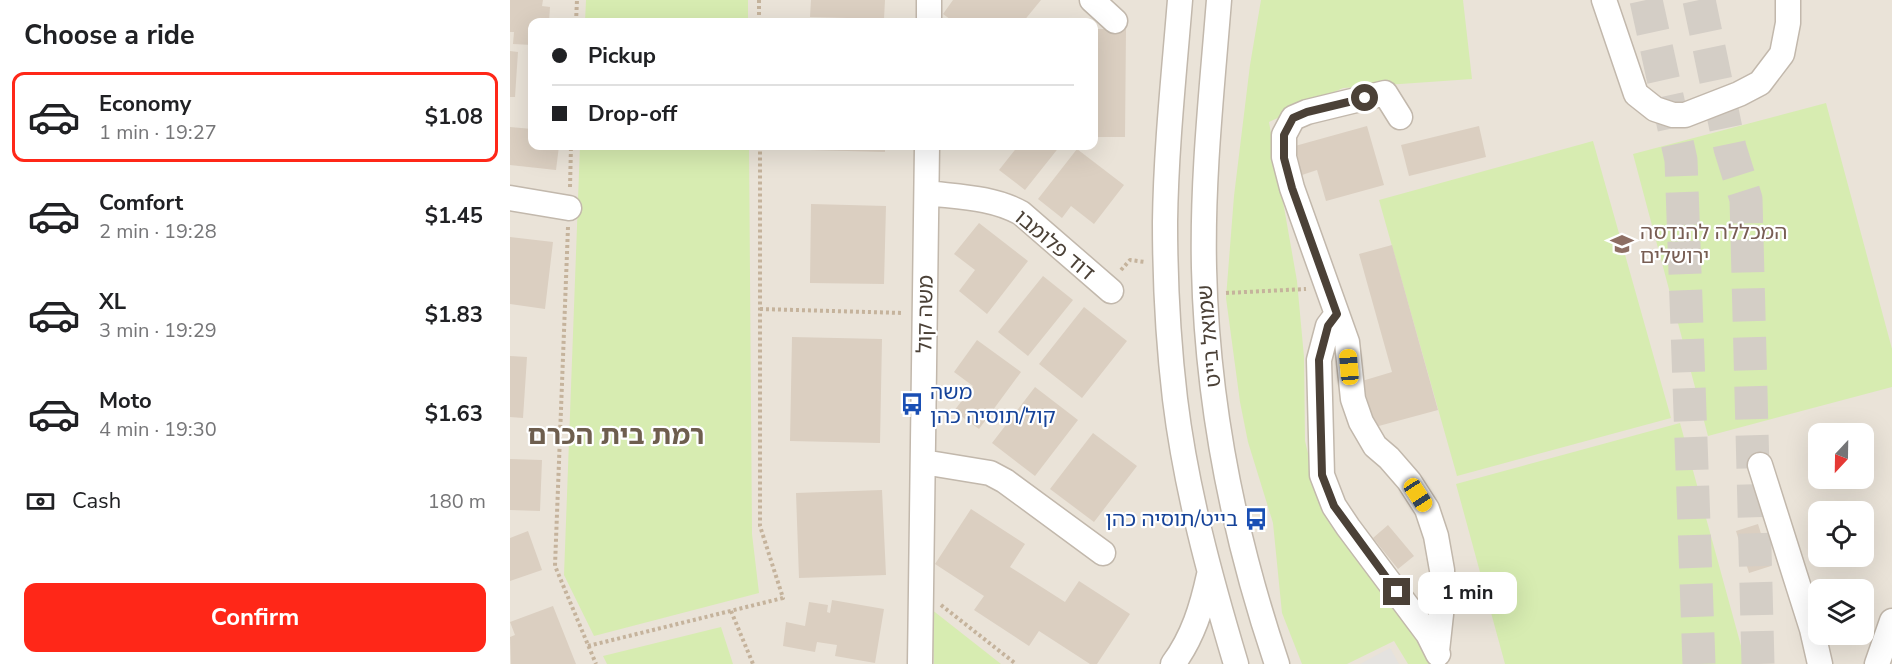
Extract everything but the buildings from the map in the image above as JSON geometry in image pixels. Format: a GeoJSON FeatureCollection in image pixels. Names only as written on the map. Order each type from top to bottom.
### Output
{"type":"FeatureCollection","features":[{"type":"Feature","properties":{"kind":"street"},"geometry":{"type":"LineString","coordinates":[[929,0],[929,18]]}},
{"type":"Feature","properties":{"kind":"street"},"geometry":{"type":"LineString","coordinates":[[1092,0],[1115,21]]}},
{"type":"Feature","properties":{"kind":"street","name":"שמואל בייט"},"geometry":{"type":"LineString","coordinates":[[1180,0],[1167,168],[1166,281],[1175,400],[1195,512],[1236,664]]}},
{"type":"Feature","properties":{"kind":"street","name":"שמואל בייט"},"geometry":{"type":"LineString","coordinates":[[1219,0],[1206,150],[1204,211],[1204,267],[1210,363],[1230,489],[1277,664]]}},
{"type":"Feature","properties":{"kind":"street"},"geometry":{"type":"LineString","coordinates":[[1604,0],[1636,94],[1655,109],[1673,115],[1685,115],[1739,94],[1760,82],[1782,54],[1788,23],[1788,0]]}},
{"type":"Feature","properties":{"kind":"street"},"geometry":{"type":"LineString","coordinates":[[1400,117],[1384,93],[1307,112],[1293,118],[1284,135],[1284,158],[1292,188],[1347,342],[1353,399],[1361,422],[1375,446],[1396,466],[1427,509],[1436,537],[1442,570],[1443,596],[1440,658]]}},
{"type":"Feature","properties":{"kind":"street","name":"משה קול"},"geometry":{"type":"LineString","coordinates":[[920,664],[927,150]]}},
{"type":"Feature","properties":{"kind":"street","name":"דוד פלומבו"},"geometry":{"type":"LineString","coordinates":[[927,193],[991,201],[1007,206],[1021,213],[1114,283]]}},
{"type":"Feature","properties":{"kind":"street"},"geometry":{"type":"LineString","coordinates":[[510,198],[569,208]]}},
{"type":"Feature","properties":{"kind":"street"},"geometry":{"type":"LineString","coordinates":[[1337,314],[1328,326],[1319,360],[1322,475],[1334,506],[1428,634],[1440,658]]}},
{"type":"Feature","properties":{"kind":"street"},"geometry":{"type":"LineString","coordinates":[[922,462],[970,469],[998,477],[1103,553]]}},
{"type":"Feature","properties":{"kind":"street"},"geometry":{"type":"LineString","coordinates":[[1760,465],[1812,629],[1820,664]]}},
{"type":"Feature","properties":{"kind":"street"},"geometry":{"type":"LineString","coordinates":[[1173,664],[1194,629],[1210,573]]}},
{"type":"Feature","properties":{"kind":"street"},"geometry":{"type":"LineString","coordinates":[[1877,664],[1892,621]]}},
{"type":"Feature","properties":{"kind":"street"},"geometry":{"type":"LineString","coordinates":[[1236,664],[1269,639]]}},
{"type":"Feature","properties":{"kind":"path"},"geometry":{"type":"LineString","coordinates":[[576,18],[577,0]]}},
{"type":"Feature","properties":{"kind":"path"},"geometry":{"type":"LineString","coordinates":[[759,0],[759,18]]}},
{"type":"Feature","properties":{"kind":"path"},"geometry":{"type":"LineString","coordinates":[[571,150],[555,566],[596,664]]}},
{"type":"Feature","properties":{"kind":"path"},"geometry":{"type":"LineString","coordinates":[[588,646],[783,598],[760,526],[760,150]]}},
{"type":"Feature","properties":{"kind":"path"},"geometry":{"type":"LineString","coordinates":[[1114,283],[1130,260],[1145,262]]}},
{"type":"Feature","properties":{"kind":"path"},"geometry":{"type":"LineString","coordinates":[[1224,293],[1309,289]]}},
{"type":"Feature","properties":{"kind":"path"},"geometry":{"type":"LineString","coordinates":[[760,309],[925,314]]}},
{"type":"Feature","properties":{"kind":"path"},"geometry":{"type":"LineString","coordinates":[[921,590],[1016,664]]}},
{"type":"Feature","properties":{"kind":"path"},"geometry":{"type":"LineString","coordinates":[[731,611],[753,664]]}},
{"type":"Feature","properties":{"kind":"shaded area"},"geometry":{"type":"Polygon","coordinates":[[[510,0],[1892,0],[1892,664],[510,664],[510,0]]]}},
{"type":"Feature","properties":{"kind":"shaded area"},"geometry":{"type":"Polygon","coordinates":[[[1390,648],[1399,664],[1360,664],[1390,648]]]}},
{"type":"Feature","properties":{"kind":"green space"},"geometry":{"type":"Polygon","coordinates":[[[586,0],[748,0],[748,18],[585,18],[586,0]]]}},
{"type":"Feature","properties":{"kind":"green space"},"geometry":{"type":"Polygon","coordinates":[[[1261,0],[1463,0],[1472,79],[1343,88],[1269,122],[1297,281],[1304,357],[1305,441],[1317,490],[1376,583],[1419,643],[1429,664],[1408,664],[1394,641],[1347,664],[1302,664],[1282,613],[1273,523],[1248,442],[1240,402],[1226,298],[1234,196],[1250,65],[1261,0]]]}},
{"type":"Feature","properties":{"kind":"green space"},"geometry":{"type":"Polygon","coordinates":[[[1826,103],[1892,349],[1892,387],[1708,436],[1633,154],[1826,103]]]}},
{"type":"Feature","properties":{"kind":"green space"},"geometry":{"type":"Polygon","coordinates":[[[1593,141],[1671,418],[1457,476],[1379,200],[1593,141]]]}},
{"type":"Feature","properties":{"kind":"green space"},"geometry":{"type":"Polygon","coordinates":[[[580,150],[749,150],[752,534],[759,593],[594,636],[564,575],[580,150]]]}},
{"type":"Feature","properties":{"kind":"green space"},"geometry":{"type":"Polygon","coordinates":[[[1680,423],[1746,664],[1505,664],[1456,484],[1680,423]]]}},
{"type":"Feature","properties":{"kind":"green space"},"geometry":{"type":"Polygon","coordinates":[[[931,609],[1001,664],[934,664],[931,609]]]}},
{"type":"Feature","properties":{"kind":"green space"},"geometry":{"type":"Polygon","coordinates":[[[721,627],[733,664],[607,664],[603,656],[721,627]]]}},
{"type":"Feature","properties":{"kind":"tunnel"},"geometry":{"type":"LineString","coordinates":[[1646,0],[1681,160],[1699,664]]}},
{"type":"Feature","properties":{"kind":"tunnel"},"geometry":{"type":"LineString","coordinates":[[1699,0],[1730,148],[1746,199],[1758,664]]}},
{"type":"Feature","properties":{"kind":"place","name":"המכללה להנדסה ירושלים"},"geometry":{"type":"Point","coordinates":[1622,244]}},
{"type":"Feature","properties":{"kind":"place","name":"משה קול/תוסיה כהן"},"geometry":{"type":"Point","coordinates":[912,404]}},
{"type":"Feature","properties":{"kind":"place","name":"בייט/תוסיה כהן"},"geometry":{"type":"Point","coordinates":[1256,519]}},
{"type":"Feature","properties":{"kind":"district","name":"רמת בית הכרם"},"geometry":{"type":"Point","coordinates":[616,435]}},
{"type":"Feature","properties":{"kind":"route"},"geometry":{"type":"LineString","coordinates":[[1365,98],[1307,112],[1293,118],[1284,135],[1284,158],[1292,188],[1337,314],[1328,326],[1319,360],[1322,475],[1334,506],[1397,592]]}}]}
